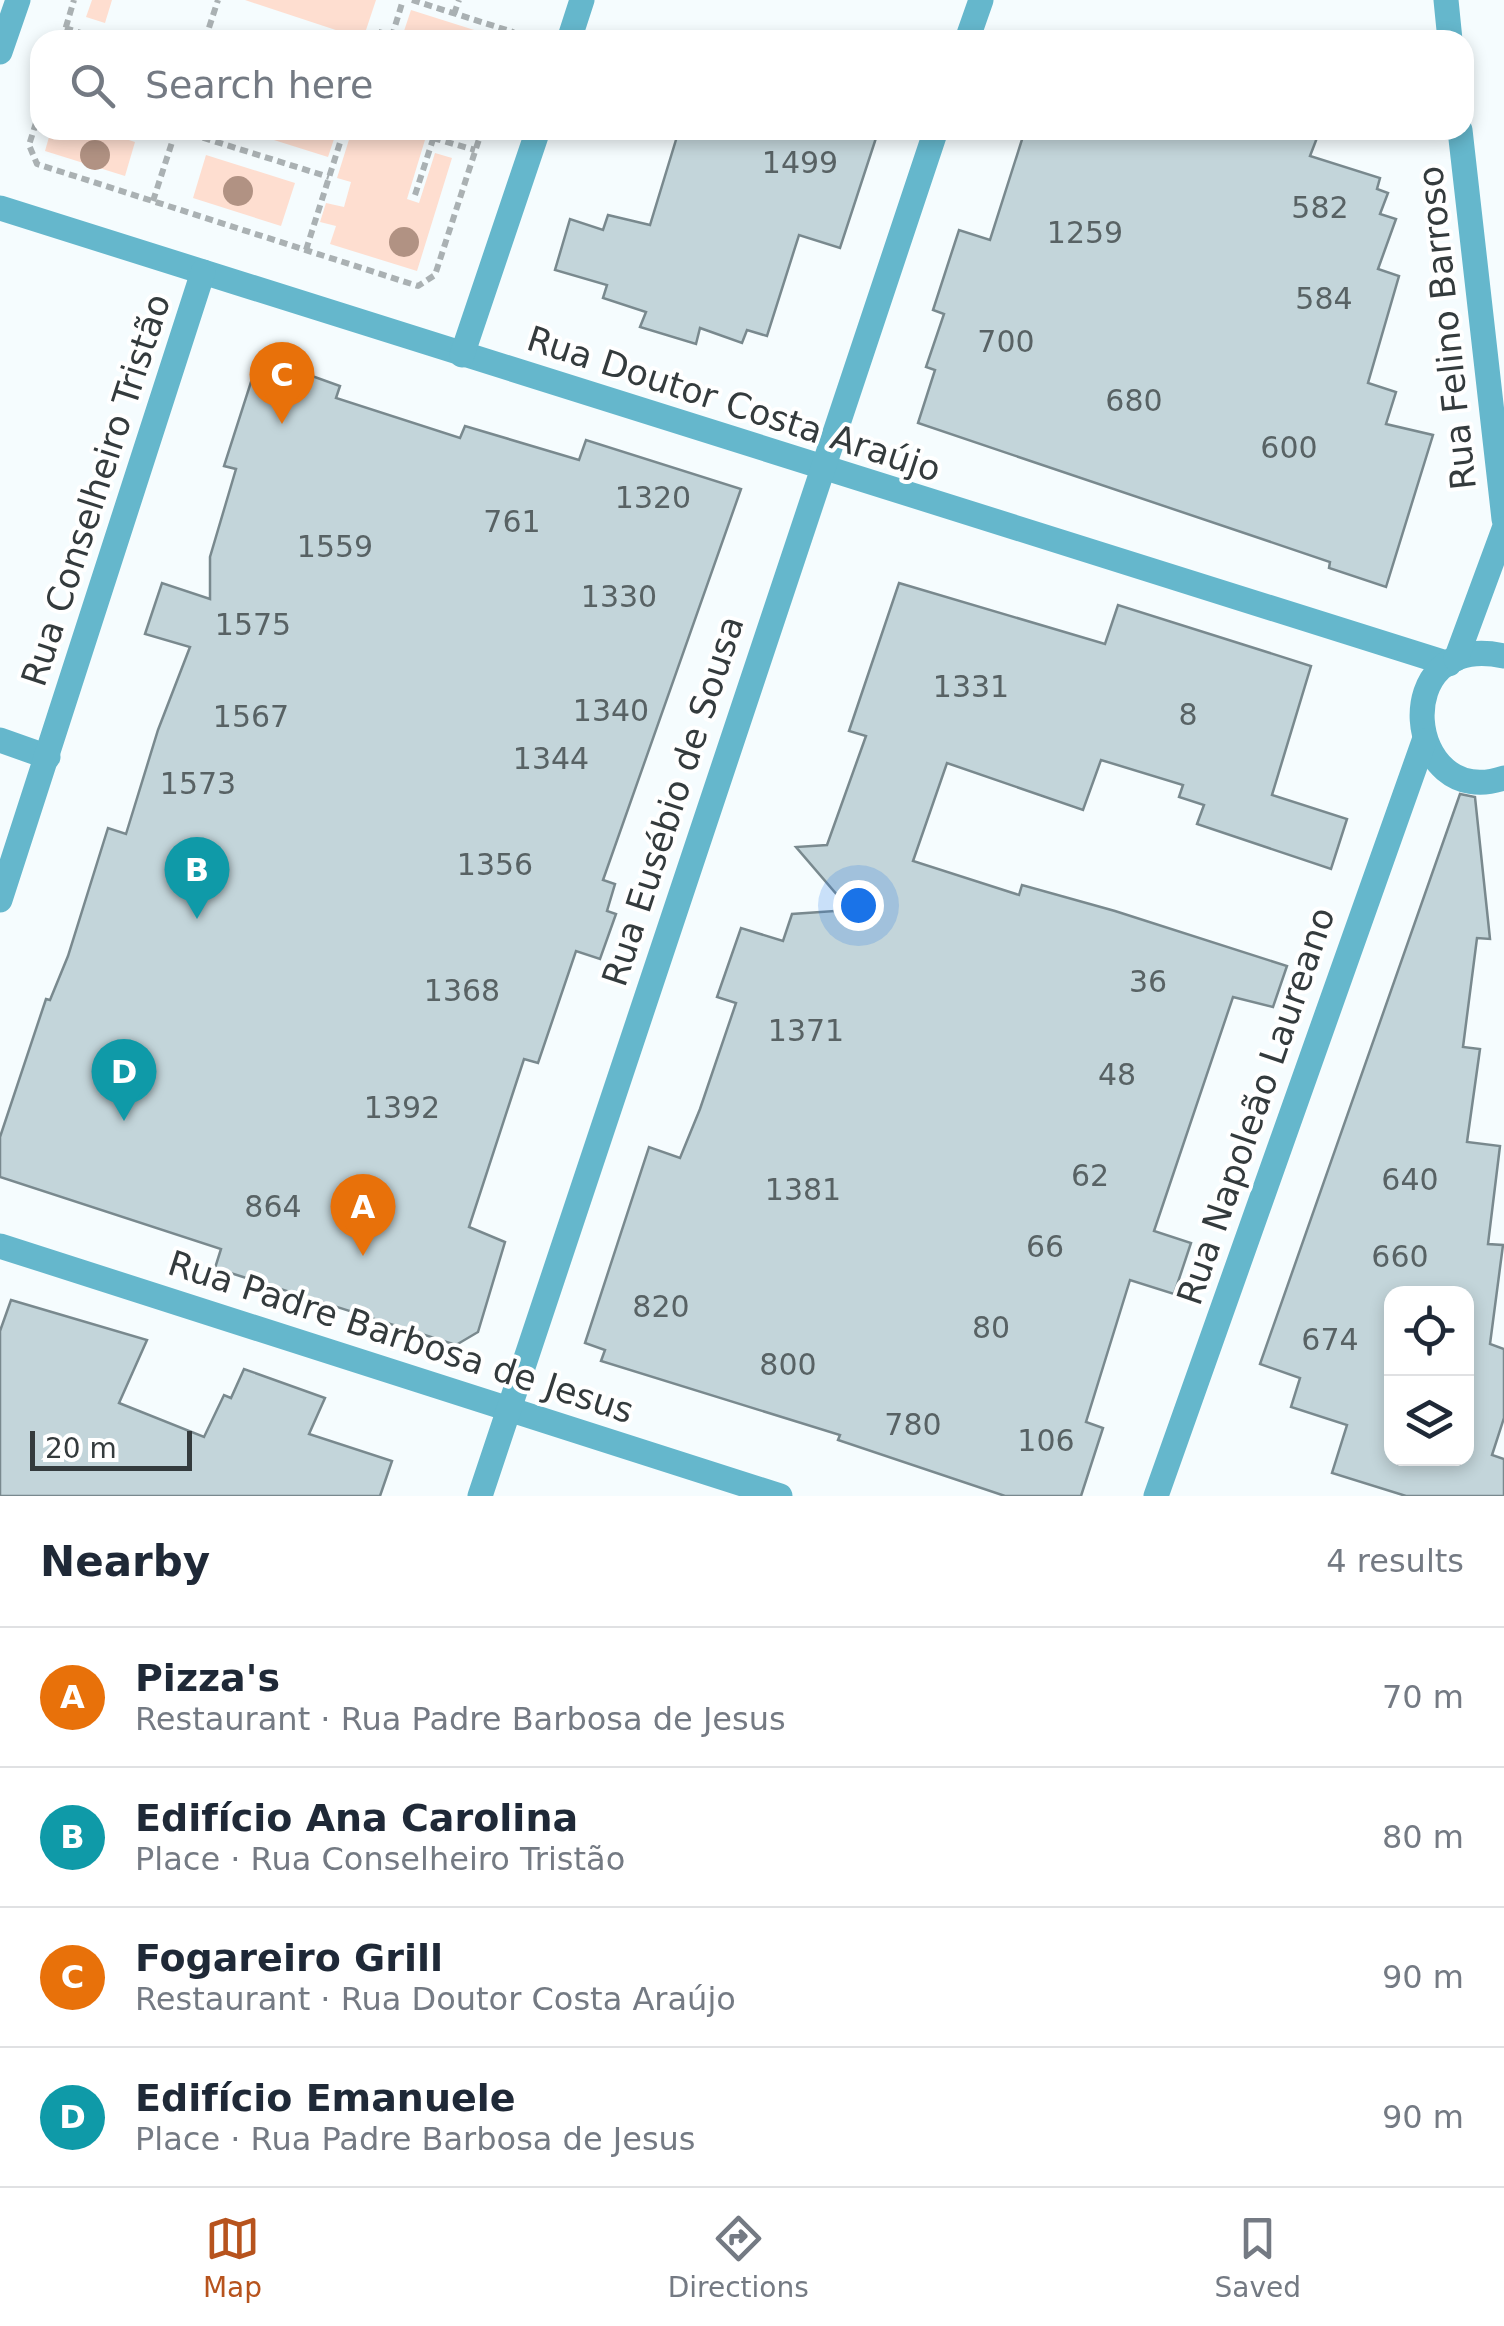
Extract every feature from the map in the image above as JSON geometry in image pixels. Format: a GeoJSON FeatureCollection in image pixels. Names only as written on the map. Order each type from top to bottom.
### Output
{"type":"FeatureCollection","features":[{"type":"Feature","properties":{"kind":"street"},"geometry":{"type":"LineString","coordinates":[[0,52],[18,0]]}},
{"type":"Feature","properties":{"kind":"street"},"geometry":{"type":"LineString","coordinates":[[572,30],[582,0]]}},
{"type":"Feature","properties":{"kind":"street"},"geometry":{"type":"LineString","coordinates":[[970,30],[981,0]]}},
{"type":"Feature","properties":{"kind":"street"},"geometry":{"type":"LineString","coordinates":[[1446,0],[1449,30]]}},
{"type":"Feature","properties":{"kind":"street"},"geometry":{"type":"LineString","coordinates":[[462,354],[535,140]]}},
{"type":"Feature","properties":{"kind":"street","name":"Rua Eusébio de Sousa"},"geometry":{"type":"LineString","coordinates":[[480,1496],[933,140]]}},
{"type":"Feature","properties":{"kind":"street","name":"Rua Felino Barroso"},"geometry":{"type":"LineString","coordinates":[[1461,140],[1504,519]]}},
{"type":"Feature","properties":{"kind":"street","name":"Rua Doutor Costa Araújo"},"geometry":{"type":"LineString","coordinates":[[0,208],[820,469],[1452,662]]}},
{"type":"Feature","properties":{"kind":"street","name":"Rua Conselheiro Tristão"},"geometry":{"type":"LineString","coordinates":[[0,900],[202,272]]}},
{"type":"Feature","properties":{"kind":"street","name":"Rua Felino Barroso"},"geometry":{"type":"LineString","coordinates":[[1424,740],[1420,724],[1426,689],[1452,662],[1504,529]]}},
{"type":"Feature","properties":{"kind":"street"},"geometry":{"type":"LineString","coordinates":[[1452,662],[1472,654],[1504,656]]}},
{"type":"Feature","properties":{"kind":"street"},"geometry":{"type":"LineString","coordinates":[[0,740],[48,757]]}},
{"type":"Feature","properties":{"kind":"street"},"geometry":{"type":"LineString","coordinates":[[1424,740],[1451,773],[1472,780],[1504,778]]}},
{"type":"Feature","properties":{"kind":"street","name":"Rua Napoleão Laureano"},"geometry":{"type":"LineString","coordinates":[[1156,1496],[1424,740]]}},
{"type":"Feature","properties":{"kind":"street","name":"Rua Padre Barbosa de Jesus"},"geometry":{"type":"LineString","coordinates":[[0,1246],[780,1496]]}},
{"type":"Feature","properties":{"kind":"path"},"geometry":{"type":"LineString","coordinates":[[72,30],[66,28],[74,0]]}},
{"type":"Feature","properties":{"kind":"path"},"geometry":{"type":"LineString","coordinates":[[208,30],[218,0]]}},
{"type":"Feature","properties":{"kind":"path"},"geometry":{"type":"LineString","coordinates":[[394,30],[404,0]]}},
{"type":"Feature","properties":{"kind":"path"},"geometry":{"type":"LineString","coordinates":[[412,0],[506,30]]}},
{"type":"Feature","properties":{"kind":"path"},"geometry":{"type":"LineString","coordinates":[[454,14],[459,0]]}},
{"type":"Feature","properties":{"kind":"path"},"geometry":{"type":"LineString","coordinates":[[31,140],[37,164],[418,286],[435,275],[478,140]]}},
{"type":"Feature","properties":{"kind":"path"},"geometry":{"type":"LineString","coordinates":[[153,201],[174,140]]}},
{"type":"Feature","properties":{"kind":"path"},"geometry":{"type":"LineString","coordinates":[[209,140],[329,177]]}},
{"type":"Feature","properties":{"kind":"path"},"geometry":{"type":"LineString","coordinates":[[306,250],[341,140]]}},
{"type":"Feature","properties":{"kind":"path"},"geometry":{"type":"LineString","coordinates":[[415,196],[432,140]]}},
{"type":"Feature","properties":{"kind":"path"},"geometry":{"type":"LineString","coordinates":[[449,140],[475,150]]}},
{"type":"Feature","properties":{"kind":"shaded area"},"geometry":{"type":"Polygon","coordinates":[[[92,0],[112,0],[105,23],[86,17],[92,0]]]}},
{"type":"Feature","properties":{"kind":"shaded area"},"geometry":{"type":"Polygon","coordinates":[[[245,0],[376,0],[366,30],[336,30],[245,0]]]}},
{"type":"Feature","properties":{"kind":"shaded area"},"geometry":{"type":"Polygon","coordinates":[[[411,10],[474,30],[404,30],[411,10]]]}},
{"type":"Feature","properties":{"kind":"shaded area"},"geometry":{"type":"Polygon","coordinates":[[[48,140],[135,142],[125,176],[45,151],[48,140]]]}},
{"type":"Feature","properties":{"kind":"shaded area"},"geometry":{"type":"Polygon","coordinates":[[[274,140],[334,140],[328,157],[274,140]]]}},
{"type":"Feature","properties":{"kind":"shaded area"},"geometry":{"type":"Polygon","coordinates":[[[349,140],[425,140],[407,199],[419,203],[435,153],[452,158],[417,271],[330,244],[336,226],[320,222],[326,203],[344,207],[351,182],[337,178],[349,140]]]}},
{"type":"Feature","properties":{"kind":"shaded area"},"geometry":{"type":"Polygon","coordinates":[[[206,155],[295,183],[281,226],[193,198],[206,155]]]}},
{"type":"Feature","properties":{"kind":"building"},"geometry":{"type":"Polygon","coordinates":[[[676,140],[875,140],[840,248],[799,235],[767,336],[747,330],[742,343],[700,328],[696,344],[640,327],[646,312],[603,298],[607,285],[555,270],[570,219],[603,230],[608,215],[650,225],[676,140]]]}},
{"type":"Feature","properties":{"kind":"building"},"geometry":{"type":"Polygon","coordinates":[[[1022,140],[1316,140],[1310,156],[1380,178],[1377,189],[1388,193],[1380,214],[1396,219],[1378,269],[1399,276],[1368,383],[1396,392],[1386,424],[1433,435],[1386,587],[1329,568],[1330,562],[918,423],[935,370],[926,367],[944,314],[933,310],[959,230],[990,240],[1022,140]]]}},
{"type":"Feature","properties":{"kind":"building"},"geometry":{"type":"Polygon","coordinates":[[[259,357],[340,386],[336,398],[460,438],[465,426],[579,460],[586,440],[741,489],[603,880],[615,884],[607,911],[616,914],[600,959],[576,951],[538,1063],[524,1059],[469,1227],[505,1242],[478,1332],[456,1345],[215,1268],[221,1249],[0,1177],[0,1137],[46,999],[50,1000],[68,956],[108,828],[126,834],[158,730],[190,647],[145,634],[162,583],[210,599],[210,557],[236,469],[224,466],[259,357]]]}},
{"type":"Feature","properties":{"kind":"building"},"geometry":{"type":"Polygon","coordinates":[[[899,583],[1105,644],[1118,605],[1311,666],[1272,795],[1347,819],[1331,869],[1197,824],[1204,805],[1179,797],[1183,785],[1101,760],[1083,810],[947,763],[913,861],[1019,895],[1022,885],[1115,911],[1287,966],[1273,1007],[1233,997],[1154,1231],[1191,1243],[1174,1294],[1130,1280],[1086,1422],[1103,1428],[1081,1496],[1005,1496],[838,1440],[840,1435],[601,1361],[605,1350],[585,1343],[649,1147],[680,1158],[700,1109],[736,1003],[717,997],[741,928],[783,941],[792,914],[850,910],[796,847],[827,845],[866,736],[849,731],[899,583]]]}},
{"type":"Feature","properties":{"kind":"building"},"geometry":{"type":"Polygon","coordinates":[[[1460,794],[1475,797],[1490,939],[1477,938],[1463,1047],[1480,1049],[1467,1142],[1500,1146],[1488,1244],[1503,1245],[1490,1344],[1504,1349],[1504,1418],[1492,1455],[1504,1459],[1504,1496],[1406,1496],[1332,1473],[1347,1425],[1291,1407],[1300,1378],[1260,1364],[1460,794]]]}},
{"type":"Feature","properties":{"kind":"building"},"geometry":{"type":"Polygon","coordinates":[[[11,1300],[147,1340],[119,1403],[204,1437],[224,1395],[231,1398],[244,1369],[325,1398],[309,1434],[392,1461],[380,1496],[0,1496],[0,1331],[11,1300]]]}},
{"type":"Feature","properties":{"kind":"place","name":"Fogareiro Grill"},"geometry":{"type":"Point","coordinates":[282,424]}},
{"type":"Feature","properties":{"kind":"place","name":"Edifício Ana Carolina"},"geometry":{"type":"Point","coordinates":[197,919]}},
{"type":"Feature","properties":{"kind":"place","name":"Edifício Emanuele"},"geometry":{"type":"Point","coordinates":[124,1121]}},
{"type":"Feature","properties":{"kind":"place","name":"Pizza's"},"geometry":{"type":"Point","coordinates":[363,1256]}}]}
